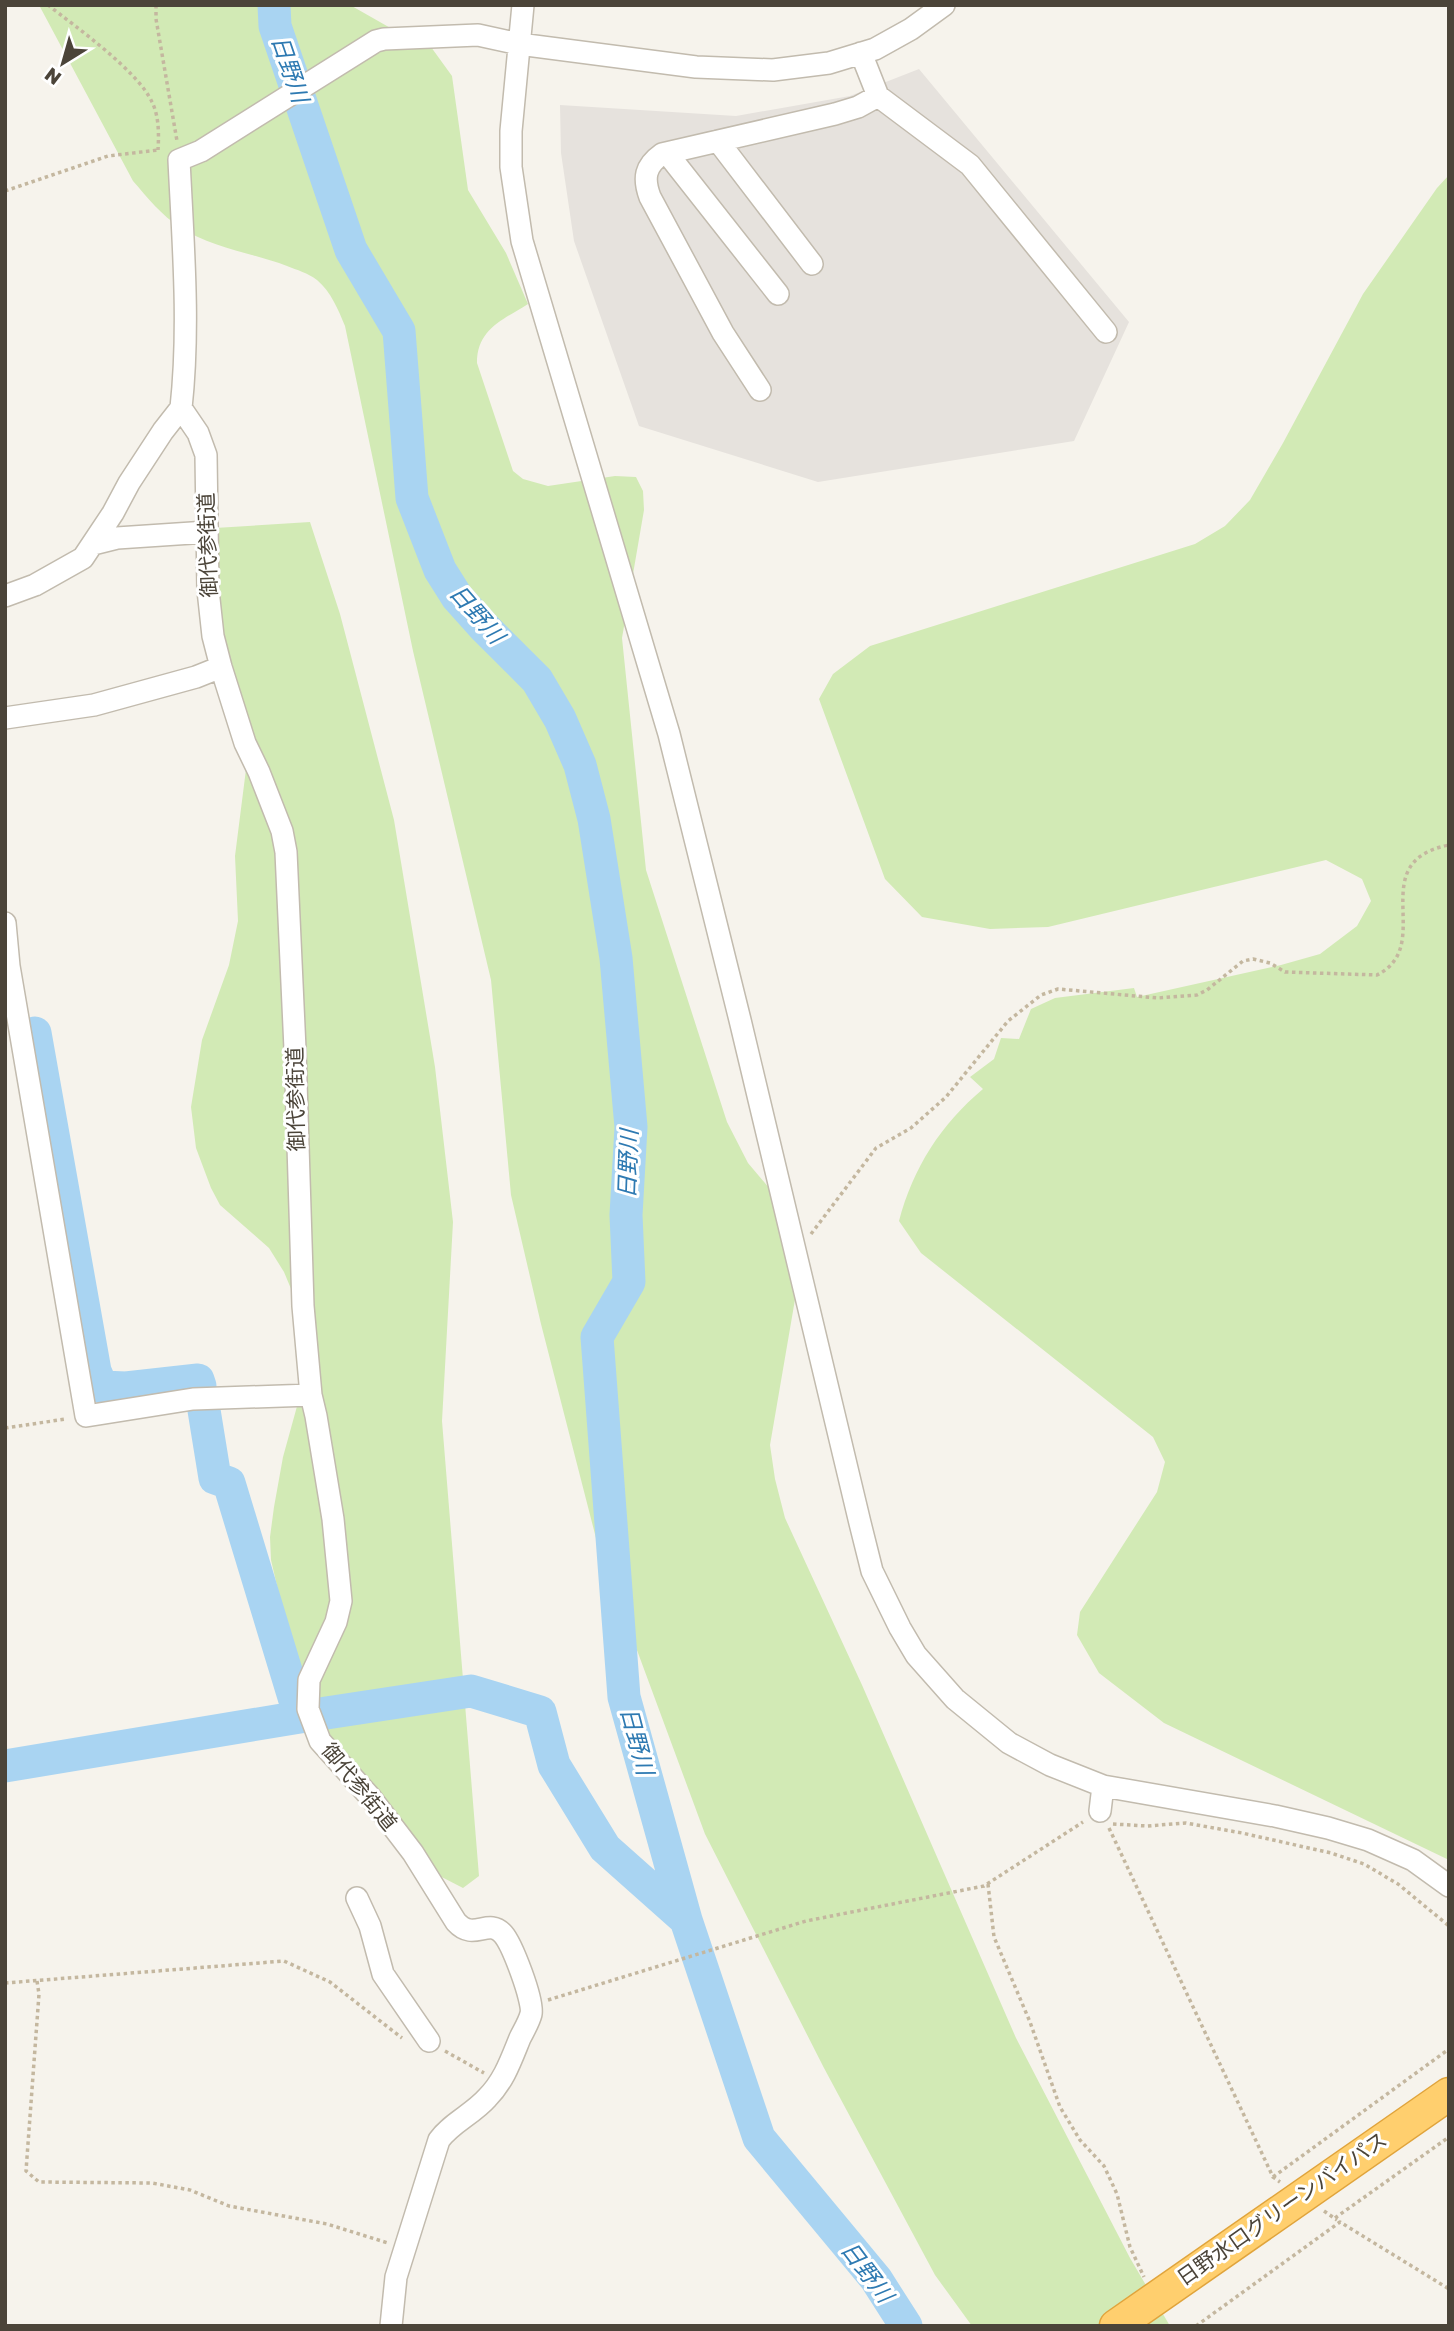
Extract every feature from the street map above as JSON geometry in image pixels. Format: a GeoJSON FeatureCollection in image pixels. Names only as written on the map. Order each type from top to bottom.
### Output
{"type":"FeatureCollection","features":[{"type":"Feature","properties":{"kind":"highway","name":"日野水口グリーンバイパス"},"geometry":{"type":"LineString","coordinates":[[1116,2326],[1449,2094]]}},
{"type":"Feature","properties":{"kind":"street"},"geometry":{"type":"LineString","coordinates":[[523,5],[511,131],[511,167],[522,241],[669,734],[872,1571],[900,1629],[916,1656],[955,1699],[1009,1743],[1031,1756],[1103,1786],[1275,1816],[1368,1840],[1413,1860],[1449,1886]]}},
{"type":"Feature","properties":{"kind":"street"},"geometry":{"type":"LineString","coordinates":[[5,596],[35,584],[83,558],[136,473],[181,408],[186,368],[179,155],[201,151],[376,41],[384,39],[478,35],[519,44],[696,67],[773,70],[829,63],[875,49],[944,5]]}},
{"type":"Feature","properties":{"kind":"street"},"geometry":{"type":"LineString","coordinates":[[861,53],[878,96],[970,165],[1106,332]]}},
{"type":"Feature","properties":{"kind":"street"},"geometry":{"type":"LineString","coordinates":[[760,390],[723,333],[650,197],[645,182],[647,169],[656,159],[667,153],[858,107],[878,96]]}},
{"type":"Feature","properties":{"kind":"street"},"geometry":{"type":"LineString","coordinates":[[718,141],[812,264]]}},
{"type":"Feature","properties":{"kind":"street"},"geometry":{"type":"LineString","coordinates":[[667,153],[778,294]]}},
{"type":"Feature","properties":{"kind":"street","name":"御代参街道"},"geometry":{"type":"LineString","coordinates":[[181,408],[198,433],[206,455],[208,590],[213,636],[246,743],[282,831],[286,852],[303,1306],[311,1395],[333,1519],[341,1601],[336,1622],[309,1680],[311,1717],[320,1741],[371,1798],[413,1853],[456,1922],[462,1928],[473,1932],[496,1928],[505,1936],[526,1986],[532,2011]]}},
{"type":"Feature","properties":{"kind":"street"},"geometry":{"type":"LineString","coordinates":[[93,544],[117,538],[207,533]]}},
{"type":"Feature","properties":{"kind":"street"},"geometry":{"type":"LineString","coordinates":[[5,718],[93,705],[195,677],[221,667]]}},
{"type":"Feature","properties":{"kind":"street"},"geometry":{"type":"LineString","coordinates":[[5,923],[12,1021],[86,1416],[193,1399],[311,1395]]}},
{"type":"Feature","properties":{"kind":"street"},"geometry":{"type":"LineString","coordinates":[[1100,1811],[1103,1786]]}},
{"type":"Feature","properties":{"kind":"street"},"geometry":{"type":"LineString","coordinates":[[357,1898],[370,1926],[383,1974],[429,2041]]}},
{"type":"Feature","properties":{"kind":"street"},"geometry":{"type":"LineString","coordinates":[[391,2326],[396,2277],[439,2140],[486,2100],[502,2081],[532,2011]]}},
{"type":"Feature","properties":{"kind":"path"},"geometry":{"type":"LineString","coordinates":[[48,5],[114,59],[147,93],[153,103],[158,126],[158,150]]}},
{"type":"Feature","properties":{"kind":"path"},"geometry":{"type":"LineString","coordinates":[[5,191],[108,156],[158,150],[179,155],[156,5]]}},
{"type":"Feature","properties":{"kind":"path"},"geometry":{"type":"LineString","coordinates":[[795,1256],[876,1148],[911,1128],[946,1097],[1008,1021],[1041,995],[1058,989],[1158,998],[1197,995],[1243,961],[1252,959],[1270,963],[1285,972],[1377,975],[1387,970],[1402,946],[1403,881],[1407,870],[1418,857],[1433,848],[1449,845]]}},
{"type":"Feature","properties":{"kind":"path"},"geometry":{"type":"LineString","coordinates":[[5,1428],[86,1416]]}},
{"type":"Feature","properties":{"kind":"path"},"geometry":{"type":"LineString","coordinates":[[532,2011],[545,2001],[575,1991],[806,1921],[988,1884],[1100,1811]]}},
{"type":"Feature","properties":{"kind":"path"},"geometry":{"type":"LineString","coordinates":[[1284,2185],[1273,2177],[1107,1824],[1147,1826],[1186,1823],[1331,1853],[1364,1864],[1398,1884],[1449,1926]]}},
{"type":"Feature","properties":{"kind":"path"},"geometry":{"type":"LineString","coordinates":[[988,1884],[994,1937],[1030,2022],[1060,2107],[1080,2140],[1104,2166],[1117,2194],[1130,2247],[1146,2280]]}},
{"type":"Feature","properties":{"kind":"path"},"geometry":{"type":"LineString","coordinates":[[5,1983],[284,1961],[330,1982],[399,2037],[416,2042],[429,2041],[466,2064],[502,2081]]}},
{"type":"Feature","properties":{"kind":"path"},"geometry":{"type":"LineString","coordinates":[[37,1981],[39,1994],[26,2171],[39,2182],[152,2183],[190,2190],[229,2206],[327,2224],[405,2247]]}},
{"type":"Feature","properties":{"kind":"path"},"geometry":{"type":"LineString","coordinates":[[1273,2177],[1449,2049]]}},
{"type":"Feature","properties":{"kind":"path"},"geometry":{"type":"LineString","coordinates":[[1335,2218],[1449,2137]]}},
{"type":"Feature","properties":{"kind":"path"},"geometry":{"type":"LineString","coordinates":[[1324,2211],[1449,2289]]}},
{"type":"Feature","properties":{"kind":"path"},"geometry":{"type":"LineString","coordinates":[[1196,2326],[1340,2222]]}},
{"type":"Feature","properties":{"kind":"shaded area"},"geometry":{"type":"Polygon","coordinates":[[[919,69],[1129,322],[1074,441],[818,482],[639,426],[574,241],[561,153],[560,105],[736,116],[850,96],[919,69]]]}},
{"type":"Feature","properties":{"kind":"green space"},"geometry":{"type":"Polygon","coordinates":[[[39,5],[350,5],[401,34],[431,47],[452,76],[468,190],[506,253],[528,304],[493,327],[481,342],[478,351],[477,363],[513,471],[523,479],[548,486],[615,476],[636,477],[643,491],[644,510],[622,638],[646,870],[727,1122],[748,1163],[770,1189],[798,1282],[770,1445],[785,1518],[862,1685],[1016,2038],[1130,2258],[1170,2326],[972,2326],[935,2275],[824,2068],[705,1834],[597,1542],[541,1324],[511,1195],[491,980],[413,651],[345,326],[330,295],[314,278],[274,261],[205,240],[173,223],[155,206],[133,181],[39,5]]]}},
{"type":"Feature","properties":{"kind":"green space"},"geometry":{"type":"Polygon","coordinates":[[[1449,175],[1449,1860],[1164,1723],[1099,1673],[1077,1635],[1080,1612],[1157,1492],[1165,1462],[1153,1437],[921,1253],[899,1221],[912,1183],[930,1148],[954,1117],[983,1089],[970,1077],[994,1059],[1001,1038],[1019,1039],[1031,1009],[1055,998],[1134,988],[1137,997],[1320,954],[1357,926],[1371,901],[1362,879],[1326,860],[1048,927],[990,929],[922,917],[885,879],[819,699],[833,674],[870,646],[1195,544],[1225,526],[1250,500],[1363,294],[1437,188],[1449,175]]]}},
{"type":"Feature","properties":{"kind":"green space"},"geometry":{"type":"Polygon","coordinates":[[[310,522],[340,614],[394,820],[435,1067],[453,1222],[442,1421],[479,1876],[463,1888],[430,1871],[304,1702],[271,1560],[270,1537],[283,1457],[304,1381],[294,1296],[284,1272],[269,1248],[220,1205],[196,1148],[191,1107],[202,1040],[229,965],[238,921],[235,856],[251,730],[224,654],[213,547],[215,528],[310,522]]]}},
{"type":"Feature","properties":{"kind":"waterway","name":"日野川"},"geometry":{"type":"LineString","coordinates":[[274,5],[275,26],[351,250],[399,331],[412,498],[440,570],[457,597],[537,680],[560,719],[580,765],[594,819],[616,958],[631,1127],[626,1215],[629,1282],[597,1337],[624,1697],[686,1920],[759,2138],[876,2279],[906,2326]]}},
{"type":"Feature","properties":{"kind":"waterway"},"geometry":{"type":"LineString","coordinates":[[35,1033],[95,1371],[102,1387],[126,1388],[198,1380],[200,1386]]}},
{"type":"Feature","properties":{"kind":"waterway"},"geometry":{"type":"LineString","coordinates":[[203,1404],[215,1478],[229,1483],[300,1717]]}},
{"type":"Feature","properties":{"kind":"waterway"},"geometry":{"type":"LineString","coordinates":[[5,1766],[471,1691],[540,1712],[554,1765],[605,1848],[686,1920]]}}]}
